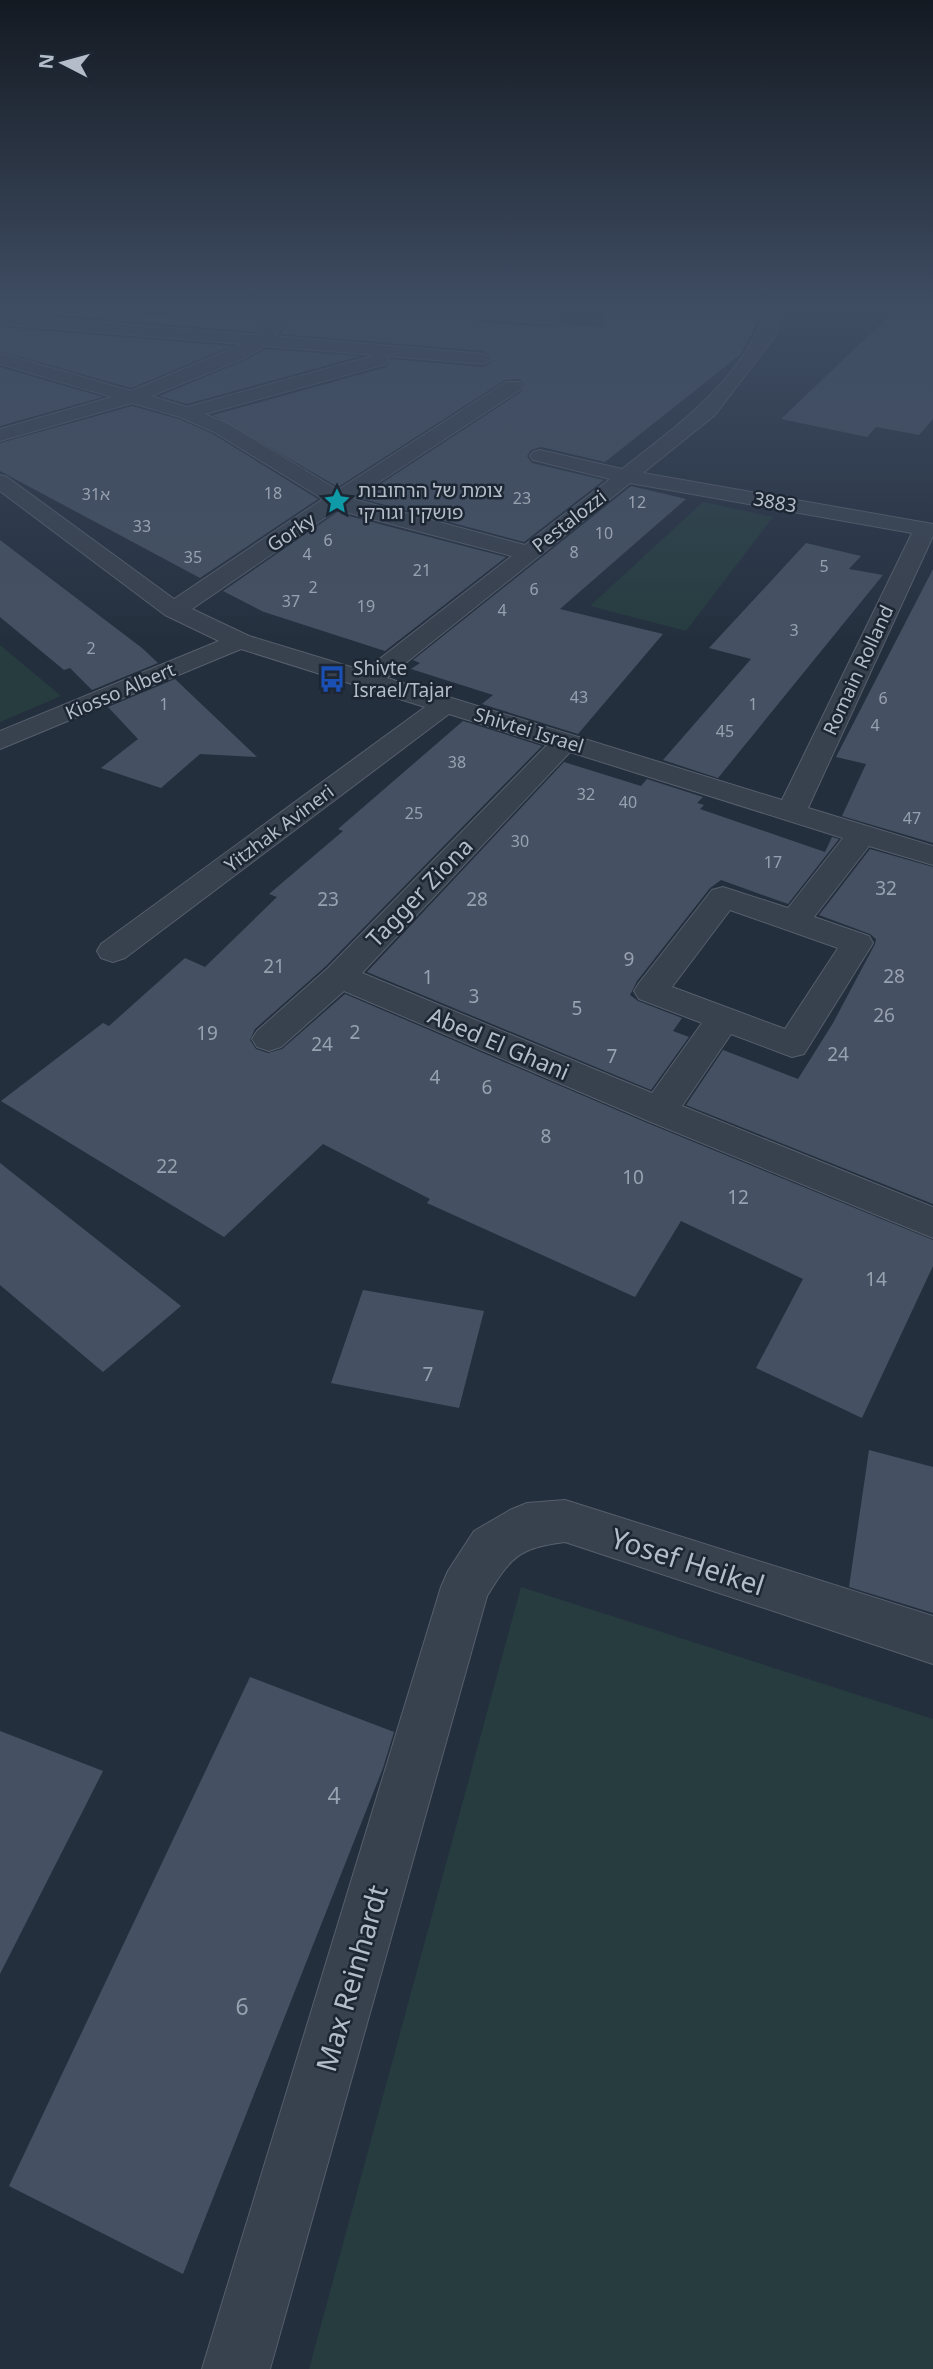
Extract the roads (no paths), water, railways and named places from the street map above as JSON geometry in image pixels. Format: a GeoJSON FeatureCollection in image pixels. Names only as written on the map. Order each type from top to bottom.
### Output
{"type":"FeatureCollection","features":[{"type":"Feature","properties":{"kind":"street"},"geometry":{"type":"LineString","coordinates":[[1,434],[49,421]]}},
{"type":"Feature","properties":{"kind":"street"},"geometry":{"type":"LineString","coordinates":[[204,421],[221,428],[350,506],[528,553]]}},
{"type":"Feature","properties":{"kind":"street","name":"Gorky"},"geometry":{"type":"LineString","coordinates":[[174,610],[459,421]]}},
{"type":"Feature","properties":{"kind":"street","name":"Pestalozzi"},"geometry":{"type":"LineString","coordinates":[[368,681],[696,421]]}},
{"type":"Feature","properties":{"kind":"street","name":"3883"},"geometry":{"type":"LineString","coordinates":[[540,456],[626,475],[925,529]]}},
{"type":"Feature","properties":{"kind":"street","name":"Shivtei Israel"},"geometry":{"type":"LineString","coordinates":[[0,481],[174,610],[240,641],[933,856]]}},
{"type":"Feature","properties":{"kind":"street","name":"Romain Rolland"},"geometry":{"type":"LineString","coordinates":[[791,812],[925,529]]}},
{"type":"Feature","properties":{"kind":"street","name":"Kiosso Albert"},"geometry":{"type":"LineString","coordinates":[[0,741],[240,641]]}},
{"type":"Feature","properties":{"kind":"street","name":"Yitzhak Avineri"},"geometry":{"type":"LineString","coordinates":[[113,951],[446,704]]}},
{"type":"Feature","properties":{"kind":"street","name":"Tagger Ziona"},"geometry":{"type":"LineString","coordinates":[[269,1039],[340,975],[566,741]]}},
{"type":"Feature","properties":{"kind":"street"},"geometry":{"type":"LineString","coordinates":[[794,922],[862,834]]}},
{"type":"Feature","properties":{"kind":"street"},"geometry":{"type":"LineString","coordinates":[[723,897],[794,922],[857,943],[792,1045],[651,991],[723,897]]}},
{"type":"Feature","properties":{"kind":"street","name":"Abed El Ghani"},"geometry":{"type":"LineString","coordinates":[[340,975],[659,1111],[933,1223]]}},
{"type":"Feature","properties":{"kind":"street"},"geometry":{"type":"LineString","coordinates":[[659,1111],[724,1018]]}},
{"type":"Feature","properties":{"kind":"street","name":"Yosef Heikel"},"geometry":{"type":"LineString","coordinates":[[466,1587],[491,1546],[527,1525],[565,1521],[933,1640]]}},
{"type":"Feature","properties":{"kind":"street","name":"Max Reinhardt"},"geometry":{"type":"LineString","coordinates":[[236,2369],[466,1587]]}},
{"type":"Feature","properties":{"kind":"place","name":"צומת של הרחובות פושקין וגורקי"},"geometry":{"type":"Point","coordinates":[337,501]}},
{"type":"Feature","properties":{"kind":"place","name":"Shivte Israel/Tajar"},"geometry":{"type":"Point","coordinates":[332,679]}}]}
